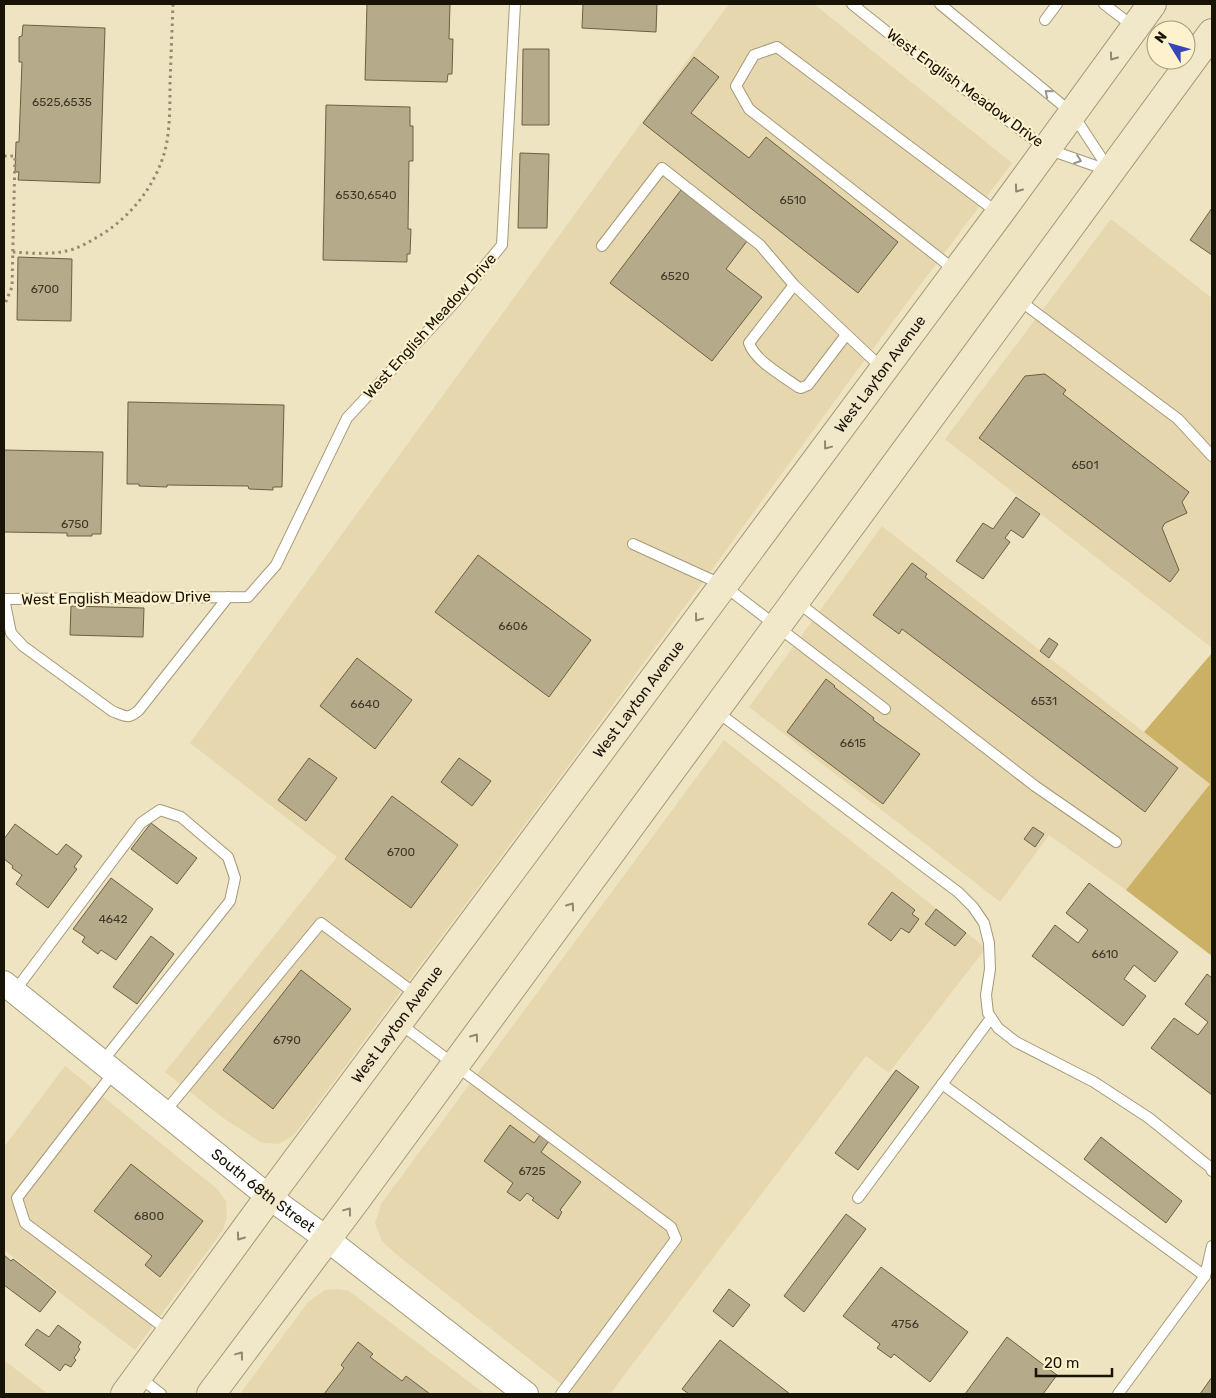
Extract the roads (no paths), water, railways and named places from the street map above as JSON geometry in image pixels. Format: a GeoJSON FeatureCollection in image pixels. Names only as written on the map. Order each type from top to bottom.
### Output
{"type":"FeatureCollection","features":[{"type":"Feature","properties":{"kind":"main road","name":"West Layton Avenue"},"geometry":{"type":"LineString","coordinates":[[132,1385],[268,1197],[999,214],[1152,4]]}},
{"type":"Feature","properties":{"kind":"main road"},"geometry":{"type":"LineString","coordinates":[[211,1394],[455,1065],[1212,33]]}},
{"type":"Feature","properties":{"kind":"street","name":"South 68th Street"},"geometry":{"type":"LineString","coordinates":[[9,987],[268,1197],[327,1239],[526,1394]]}},
{"type":"Feature","properties":{"kind":"lane","name":"West English Meadow Drive"},"geometry":{"type":"LineString","coordinates":[[228,597],[139,710],[133,716],[128,717],[112,711],[23,646],[11,633],[4,599],[228,597],[248,597],[276,564],[346,418],[455,302],[502,245],[516,4]]}},
{"type":"Feature","properties":{"kind":"lane","name":"West English Meadow Drive"},"geometry":{"type":"LineString","coordinates":[[852,4],[1047,149],[1111,172]]}},
{"type":"Feature","properties":{"kind":"lane"},"geometry":{"type":"LineString","coordinates":[[940,4],[1072,113],[1111,172]]}},
{"type":"Feature","properties":{"kind":"lane"},"geometry":{"type":"LineString","coordinates":[[1045,20],[1057,4]]}},
{"type":"Feature","properties":{"kind":"lane"},"geometry":{"type":"LineString","coordinates":[[1104,4],[1135,27]]}},
{"type":"Feature","properties":{"kind":"lane"},"geometry":{"type":"LineString","coordinates":[[956,272],[749,109],[736,86],[754,55],[777,47],[999,214]]}},
{"type":"Feature","properties":{"kind":"lane"},"geometry":{"type":"LineString","coordinates":[[602,246],[662,168],[760,245],[794,285],[883,369]]}},
{"type":"Feature","properties":{"kind":"lane"},"geometry":{"type":"LineString","coordinates":[[794,285],[749,343],[751,349],[759,358],[801,388],[808,385],[846,334]]}},
{"type":"Feature","properties":{"kind":"lane"},"geometry":{"type":"LineString","coordinates":[[1017,299],[1178,419],[1212,456]]}},
{"type":"Feature","properties":{"kind":"lane"},"geometry":{"type":"LineString","coordinates":[[633,544],[723,585],[885,708]]}},
{"type":"Feature","properties":{"kind":"lane"},"geometry":{"type":"LineString","coordinates":[[795,600],[1034,786],[1116,842]]}},
{"type":"Feature","properties":{"kind":"lane"},"geometry":{"type":"LineString","coordinates":[[715,710],[958,892],[973,907],[984,923],[989,943],[990,970],[986,995],[988,1013],[998,1028],[1016,1042],[1094,1082],[1149,1118],[1210,1167],[1212,1171]]}},
{"type":"Feature","properties":{"kind":"lane"},"geometry":{"type":"LineString","coordinates":[[9,987],[141,823],[160,810],[181,817],[228,857],[235,878],[230,901],[108,1067],[17,1198],[25,1223],[170,1332]]}},
{"type":"Feature","properties":{"kind":"lane"},"geometry":{"type":"LineString","coordinates":[[164,1113],[321,923],[418,996]]}},
{"type":"Feature","properties":{"kind":"lane"},"geometry":{"type":"LineString","coordinates":[[858,1198],[990,1018]]}},
{"type":"Feature","properties":{"kind":"lane"},"geometry":{"type":"LineString","coordinates":[[398,1022],[671,1227],[676,1239],[561,1394]]}},
{"type":"Feature","properties":{"kind":"lane"},"geometry":{"type":"LineString","coordinates":[[942,1084],[1206,1276]]}},
{"type":"Feature","properties":{"kind":"lane"},"geometry":{"type":"LineString","coordinates":[[1118,1394],[1206,1276],[1212,1246]]}},
{"type":"Feature","properties":{"kind":"lane"},"geometry":{"type":"LineString","coordinates":[[132,1385],[161,1394]]}}]}
